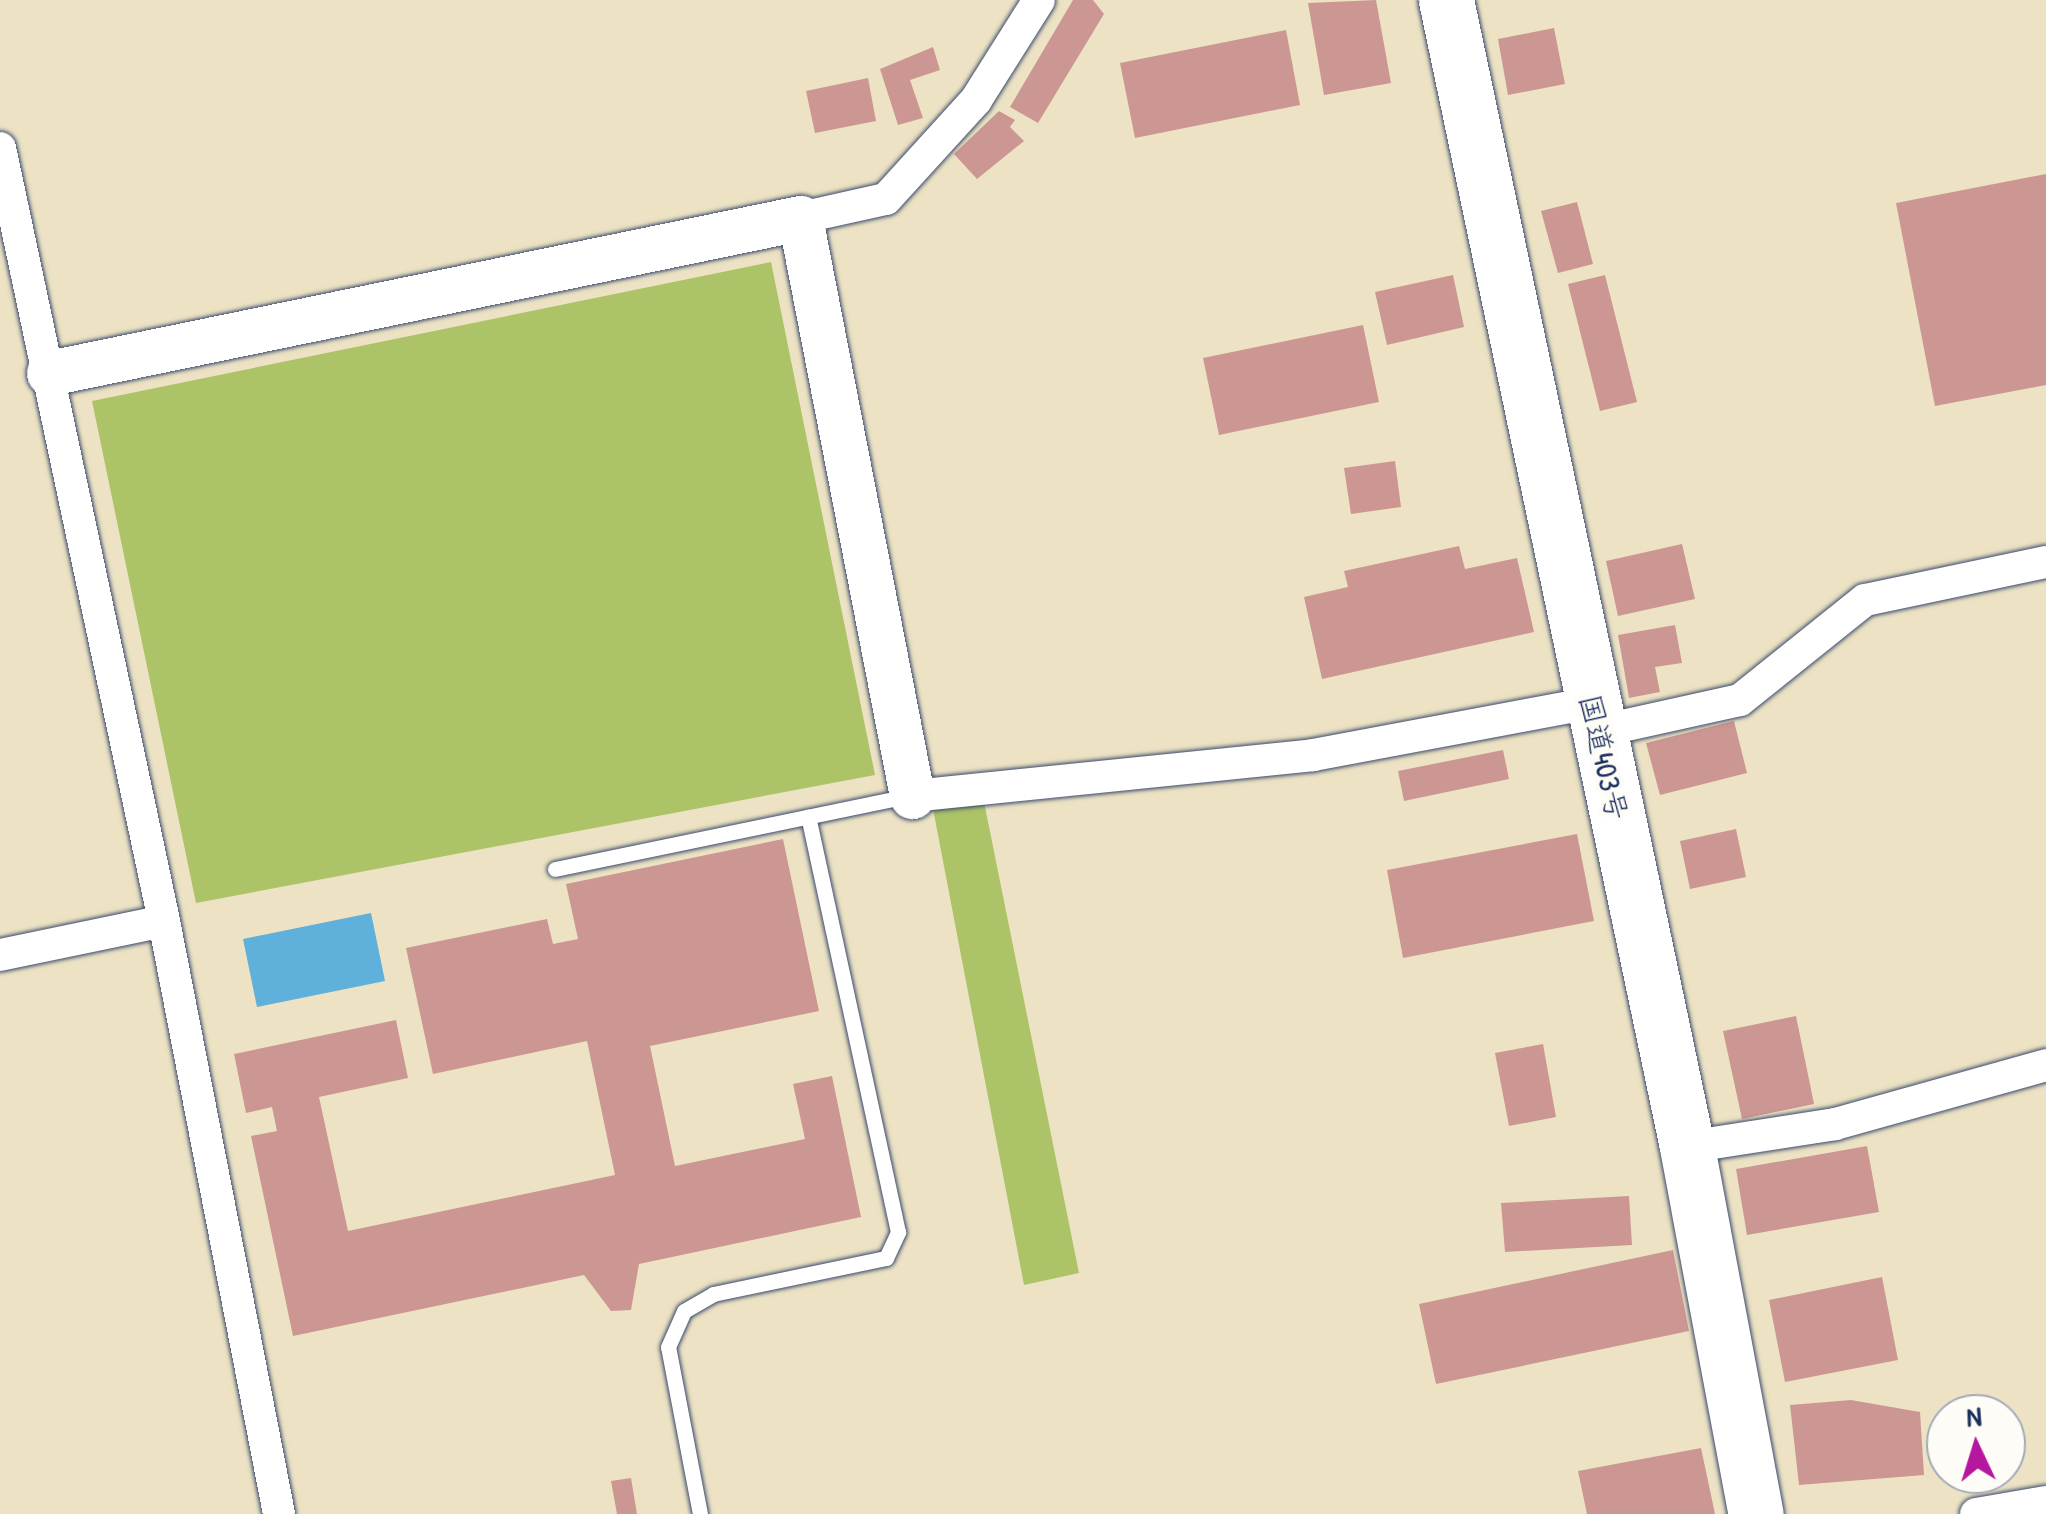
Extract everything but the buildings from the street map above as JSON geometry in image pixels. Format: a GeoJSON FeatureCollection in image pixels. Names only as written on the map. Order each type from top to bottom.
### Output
{"type":"FeatureCollection","features":[{"type":"Feature","properties":{"kind":"highway","name":"国道403号"},"geometry":{"type":"LineString","coordinates":[[1446,0],[1687,1147],[1756,1514]]}},
{"type":"Feature","properties":{"kind":"street"},"geometry":{"type":"LineString","coordinates":[[49,374],[886,199],[976,100],[1038,0]]}},
{"type":"Feature","properties":{"kind":"street"},"geometry":{"type":"LineString","coordinates":[[0,148],[164,921],[279,1514]]}},
{"type":"Feature","properties":{"kind":"street"},"geometry":{"type":"LineString","coordinates":[[800,218],[912,796],[1313,755],[1740,700],[1865,600],[2046,562]]}},
{"type":"Feature","properties":{"kind":"street"},"geometry":{"type":"LineString","coordinates":[[0,955],[164,921]]}},
{"type":"Feature","properties":{"kind":"street"},"geometry":{"type":"LineString","coordinates":[[1687,1147],[1835,1124],[2046,1065]]}},
{"type":"Feature","properties":{"kind":"street"},"geometry":{"type":"LineString","coordinates":[[1976,1514],[2046,1502]]}},
{"type":"Feature","properties":{"kind":"lane"},"geometry":{"type":"LineString","coordinates":[[554,868],[912,796]]}},
{"type":"Feature","properties":{"kind":"lane"},"geometry":{"type":"LineString","coordinates":[[700,1514],[668,1347],[684,1311],[713,1294],[886,1258],[898,1232],[808,817]]}},
{"type":"Feature","properties":{"kind":"green space"},"geometry":{"type":"Polygon","coordinates":[[[771,262],[875,775],[196,903],[92,401],[771,262]]]}},
{"type":"Feature","properties":{"kind":"green space"},"geometry":{"type":"Polygon","coordinates":[[[981,787],[1079,1273],[1024,1285],[930,793],[981,787]]]}},
{"type":"Feature","properties":{"kind":"water"},"geometry":{"type":"Polygon","coordinates":[[[371,913],[385,981],[257,1007],[243,939],[371,913]]]}}]}
